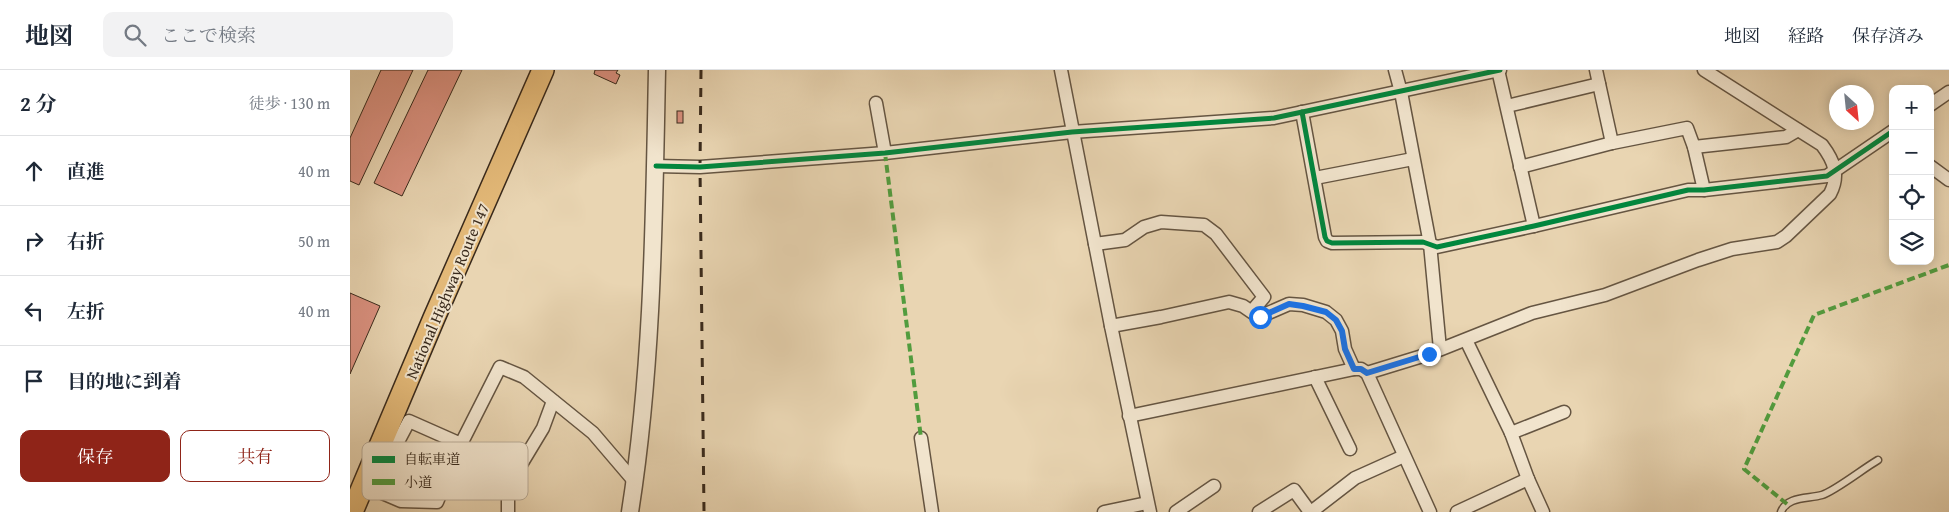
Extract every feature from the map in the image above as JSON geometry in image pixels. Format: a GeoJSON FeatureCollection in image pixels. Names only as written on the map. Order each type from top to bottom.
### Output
{"type":"FeatureCollection","features":[{"type":"Feature","properties":{"kind":"highway","name":"National Highway Route 147"},"geometry":{"type":"LineString","coordinates":[[370,442],[528,70]]}},
{"type":"Feature","properties":{"kind":"highway","name":"National Highway Route 147"},"geometry":{"type":"LineString","coordinates":[[382,442],[542,70]]}},
{"type":"Feature","properties":{"kind":"highway","name":"National Highway Route 147"},"geometry":{"type":"LineString","coordinates":[[350,488],[362,460]]}},
{"type":"Feature","properties":{"kind":"highway","name":"National Highway Route 147"},"geometry":{"type":"LineString","coordinates":[[352,512],[362,488]]}},
{"type":"Feature","properties":{"kind":"street"},"geometry":{"type":"LineString","coordinates":[[630,512],[647,354],[653,269],[657,70]]}},
{"type":"Feature","properties":{"kind":"street"},"geometry":{"type":"LineString","coordinates":[[1061,70],[1148,507],[1104,512]]}},
{"type":"Feature","properties":{"kind":"street"},"geometry":{"type":"LineString","coordinates":[[1395,70],[1401,92],[1430,244],[1440,349]]}},
{"type":"Feature","properties":{"kind":"street"},"geometry":{"type":"LineString","coordinates":[[656,166],[700,167],[885,153],[1072,132],[1274,118],[1499,70],[1534,226]]}},
{"type":"Feature","properties":{"kind":"street"},"geometry":{"type":"LineString","coordinates":[[1596,70],[1612,144]]}},
{"type":"Feature","properties":{"kind":"street"},"geometry":{"type":"LineString","coordinates":[[1367,373],[1429,354],[1532,313],[1604,294],[1732,249],[1777,242],[1786,236],[1830,194],[1834,186],[1833,162],[1822,145],[1704,70]]}},
{"type":"Feature","properties":{"kind":"street"},"geometry":{"type":"LineString","coordinates":[[1506,106],[1599,84]]}},
{"type":"Feature","properties":{"kind":"street"},"geometry":{"type":"LineString","coordinates":[[1934,102],[1949,92]]}},
{"type":"Feature","properties":{"kind":"street"},"geometry":{"type":"LineString","coordinates":[[876,104],[885,153]]}},
{"type":"Feature","properties":{"kind":"street"},"geometry":{"type":"LineString","coordinates":[[1302,112],[1325,237],[1327,241],[1332,243],[1430,244],[1437,247],[1688,190],[1704,190],[1827,176],[1887,142]]}},
{"type":"Feature","properties":{"kind":"street"},"geometry":{"type":"LineString","coordinates":[[1520,167],[1687,128],[1694,147],[1704,190]]}},
{"type":"Feature","properties":{"kind":"street"},"geometry":{"type":"LineString","coordinates":[[1694,147],[1786,137],[1798,130]]}},
{"type":"Feature","properties":{"kind":"street"},"geometry":{"type":"LineString","coordinates":[[1315,178],[1413,159]]}},
{"type":"Feature","properties":{"kind":"street"},"geometry":{"type":"LineString","coordinates":[[1934,169],[1949,180]]}},
{"type":"Feature","properties":{"kind":"street"},"geometry":{"type":"LineString","coordinates":[[1095,244],[1125,240],[1144,227],[1161,222],[1204,225],[1216,234],[1264,297],[1252,311]]}},
{"type":"Feature","properties":{"kind":"street"},"geometry":{"type":"LineString","coordinates":[[1111,326],[1161,318],[1229,302],[1252,311],[1260,317],[1289,304],[1303,306],[1326,312],[1336,320],[1342,331],[1345,349],[1354,369]]}},
{"type":"Feature","properties":{"kind":"street"},"geometry":{"type":"LineString","coordinates":[[1466,340],[1511,433],[1528,479],[1543,512]]}},
{"type":"Feature","properties":{"kind":"street"},"geometry":{"type":"LineString","coordinates":[[462,442],[500,367],[524,377],[593,434],[634,481]]}},
{"type":"Feature","properties":{"kind":"street"},"geometry":{"type":"LineString","coordinates":[[1129,416],[1361,369],[1367,373],[1430,512]]}},
{"type":"Feature","properties":{"kind":"street"},"geometry":{"type":"LineString","coordinates":[[1316,377],[1350,450]]}},
{"type":"Feature","properties":{"kind":"street"},"geometry":{"type":"LineString","coordinates":[[528,452],[542,428],[554,401]]}},
{"type":"Feature","properties":{"kind":"street"},"geometry":{"type":"LineString","coordinates":[[1511,433],[1564,412]]}},
{"type":"Feature","properties":{"kind":"street"},"geometry":{"type":"LineString","coordinates":[[398,442],[409,421],[456,442]]}},
{"type":"Feature","properties":{"kind":"street"},"geometry":{"type":"LineString","coordinates":[[921,438],[932,512]]}},
{"type":"Feature","properties":{"kind":"street"},"geometry":{"type":"LineString","coordinates":[[1259,512],[1294,490],[1310,512],[1355,478],[1404,456]]}},
{"type":"Feature","properties":{"kind":"street"},"geometry":{"type":"LineString","coordinates":[[1457,512],[1528,479]]}},
{"type":"Feature","properties":{"kind":"street"},"geometry":{"type":"LineString","coordinates":[[1176,512],[1214,486]]}},
{"type":"Feature","properties":{"kind":"street"},"geometry":{"type":"LineString","coordinates":[[399,500],[437,502],[438,500]]}},
{"type":"Feature","properties":{"kind":"lane"},"geometry":{"type":"LineString","coordinates":[[1781,512],[1784,506],[1791,501],[1824,495],[1878,460]]}},
{"type":"Feature","properties":{"kind":"building"},"geometry":{"type":"Polygon","coordinates":[[[381,70],[413,70],[359,185],[350,181],[350,138],[381,70]]]}},
{"type":"Feature","properties":{"kind":"building"},"geometry":{"type":"Polygon","coordinates":[[[428,70],[462,70],[402,196],[374,183],[428,70]]]}},
{"type":"Feature","properties":{"kind":"building"},"geometry":{"type":"Polygon","coordinates":[[[595,70],[618,70],[616,73],[620,75],[616,84],[594,74],[595,70]]]}},
{"type":"Feature","properties":{"kind":"building"},"geometry":{"type":"Polygon","coordinates":[[[677,111],[683,111],[683,123],[677,123],[677,111]]]}},
{"type":"Feature","properties":{"kind":"building"},"geometry":{"type":"Polygon","coordinates":[[[350,293],[380,306],[350,374],[350,293]]]}},
{"type":"Feature","properties":{"kind":"railway"},"geometry":{"type":"LineString","coordinates":[[701,70],[700,167],[704,512]]}},
{"type":"Feature","properties":{"kind":"marked path"},"geometry":{"type":"LineString","coordinates":[[885,153],[921,438]]}},
{"type":"Feature","properties":{"kind":"marked path"},"geometry":{"type":"LineString","coordinates":[[1787,504],[1744,469],[1814,315],[1949,265]]}},
{"type":"Feature","properties":{"kind":"cycle path"},"geometry":{"type":"LineString","coordinates":[[656,166],[700,167],[885,153],[1072,132],[1274,118],[1500,70]]}},
{"type":"Feature","properties":{"kind":"cycle path"},"geometry":{"type":"LineString","coordinates":[[1302,112],[1327,241],[1332,243],[1423,242],[1437,247],[1688,190],[1704,190],[1827,176],[1889,134]]}},
{"type":"Feature","properties":{"kind":"route"},"geometry":{"type":"LineString","coordinates":[[1260,317],[1289,304],[1326,312],[1336,320],[1342,331],[1345,349],[1354,369],[1361,369],[1367,373],[1429,354]]}}]}
